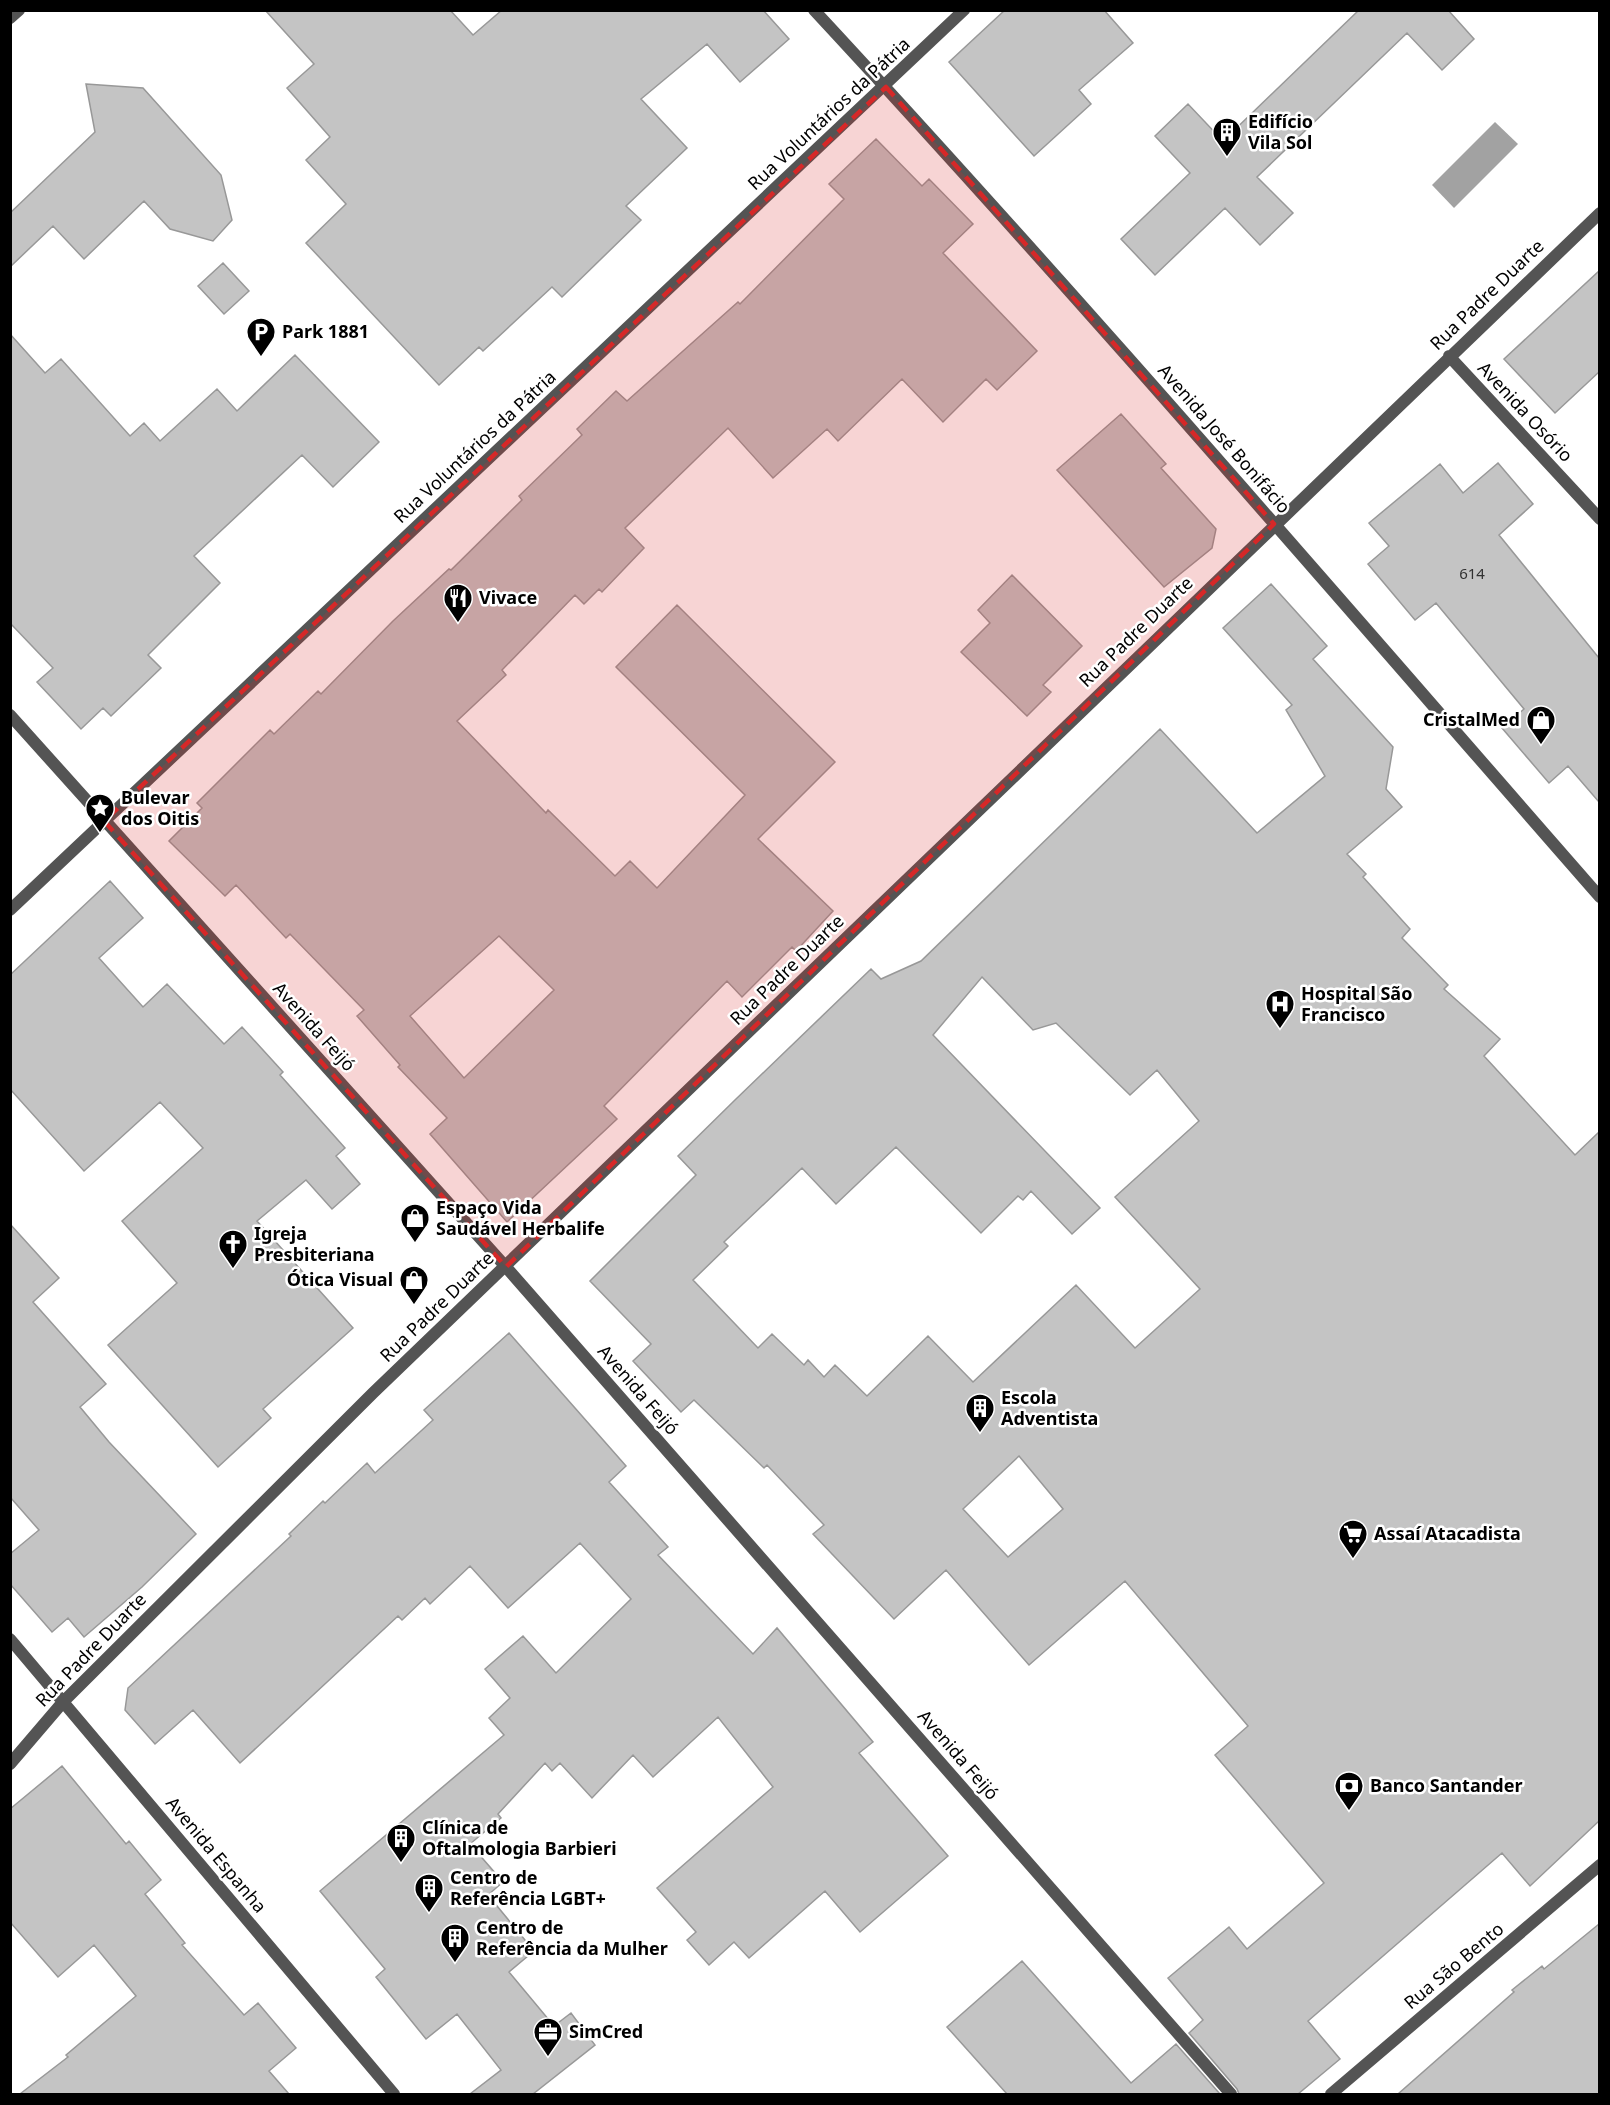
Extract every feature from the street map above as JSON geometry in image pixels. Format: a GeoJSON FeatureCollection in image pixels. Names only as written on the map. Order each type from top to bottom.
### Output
{"type":"FeatureCollection","features":[{"type":"Feature","properties":{"kind":"street"},"geometry":{"type":"LineString","coordinates":[[10,18],[19,10]]}},
{"type":"Feature","properties":{"kind":"street","name":"Avenida José Bonifácio"},"geometry":{"type":"LineString","coordinates":[[814,10],[1140,369],[1599,897]]}},
{"type":"Feature","properties":{"kind":"street","name":"Rua Voluntários da Pátria"},"geometry":{"type":"LineString","coordinates":[[10,910],[886,87],[964,10]]}},
{"type":"Feature","properties":{"kind":"street","name":"Rua Padre Duarte"},"geometry":{"type":"LineString","coordinates":[[10,1764],[63,1702],[373,1393],[1599,213]]}},
{"type":"Feature","properties":{"kind":"street","name":"Avenida Osório"},"geometry":{"type":"LineString","coordinates":[[1449,356],[1599,519]]}},
{"type":"Feature","properties":{"kind":"street","name":"Avenida Feijó"},"geometry":{"type":"LineString","coordinates":[[10,715],[506,1267],[1231,2094]]}},
{"type":"Feature","properties":{"kind":"street","name":"Avenida Espanha"},"geometry":{"type":"LineString","coordinates":[[10,1639],[394,2094]]}},
{"type":"Feature","properties":{"kind":"street","name":"Rua São Bento"},"geometry":{"type":"LineString","coordinates":[[1331,2094],[1599,1865]]}},
{"type":"Feature","properties":{"kind":"highlighted area"},"geometry":{"type":"Polygon","coordinates":[[[886,87],[1274,524],[506,1267],[104,821],[886,87]]]}},
{"type":"Feature","properties":{"kind":"shaded area"},"geometry":{"type":"Polygon","coordinates":[[[1495,122],[1518,144],[1454,208],[1432,185],[1495,122]]]}},
{"type":"Feature","properties":{"kind":"building"},"geometry":{"type":"Polygon","coordinates":[[[265,10],[450,10],[473,35],[502,10],[763,10],[789,39],[740,82],[707,44],[641,99],[687,148],[626,206],[641,220],[562,297],[552,287],[483,351],[479,347],[439,385],[306,243],[346,204],[306,160],[330,137],[287,88],[314,64],[265,10]]]}},
{"type":"Feature","properties":{"kind":"building"},"geometry":{"type":"Polygon","coordinates":[[[1005,10],[1104,10],[1133,43],[1079,90],[1091,104],[1034,156],[949,62],[1005,10]]]}},
{"type":"Feature","properties":{"kind":"building","name":"Edifício Vila Sol"},"geometry":{"type":"Polygon","coordinates":[[[1359,10],[1448,10],[1474,39],[1442,70],[1407,33],[1257,177],[1293,213],[1260,245],[1225,208],[1155,275],[1121,239],[1190,173],[1155,136],[1188,104],[1223,141],[1359,10]]]}},
{"type":"Feature","properties":{"kind":"building"},"geometry":{"type":"Polygon","coordinates":[[[86,84],[143,88],[221,175],[232,220],[213,241],[170,229],[144,201],[84,259],[53,226],[10,267],[10,213],[95,132],[86,84]]]}},
{"type":"Feature","properties":{"kind":"building"},"geometry":{"type":"Polygon","coordinates":[[[876,139],[922,186],[929,179],[973,224],[943,253],[1037,351],[997,390],[986,379],[943,422],[902,379],[838,441],[827,429],[773,478],[728,428],[625,528],[644,548],[602,592],[599,589],[584,604],[575,595],[502,670],[506,675],[457,721],[546,813],[548,810],[615,876],[630,861],[657,888],[745,795],[616,667],[677,605],[835,762],[758,839],[833,911],[796,951],[792,947],[742,997],[727,981],[604,1106],[617,1119],[507,1222],[430,1134],[447,1118],[398,1067],[400,1065],[357,1016],[364,1010],[290,934],[286,938],[236,885],[225,896],[169,841],[202,808],[197,803],[270,730],[274,734],[318,691],[321,694],[393,621],[449,569],[451,570],[522,500],[519,496],[582,435],[577,429],[616,391],[627,401],[738,302],[740,304],[844,199],[829,184],[876,139]],[[499,936],[410,1016],[464,1078],[554,990],[499,936]]]}},
{"type":"Feature","properties":{"kind":"building"},"geometry":{"type":"Polygon","coordinates":[[[223,263],[249,291],[224,314],[198,286],[223,263]]]}},
{"type":"Feature","properties":{"kind":"building"},"geometry":{"type":"Polygon","coordinates":[[[1599,271],[1599,372],[1555,413],[1504,359],[1599,271]]]}},
{"type":"Feature","properties":{"kind":"building"},"geometry":{"type":"Polygon","coordinates":[[[10,334],[45,373],[61,359],[130,436],[144,423],[160,441],[217,389],[237,411],[295,355],[379,442],[333,487],[302,455],[194,556],[220,583],[148,655],[161,668],[111,716],[103,708],[81,729],[37,682],[53,668],[10,623],[10,334]]]}},
{"type":"Feature","properties":{"kind":"building"},"geometry":{"type":"Polygon","coordinates":[[[1121,414],[1166,464],[1161,468],[1216,529],[1212,548],[1164,587],[1057,470],[1121,414]]]}},
{"type":"Feature","properties":{"kind":"building"},"geometry":{"type":"Polygon","coordinates":[[[1498,463],[1533,504],[1499,535],[1599,658],[1599,802],[1568,766],[1549,783],[1502,728],[1524,709],[1436,603],[1415,620],[1368,564],[1389,546],[1369,523],[1440,464],[1463,493],[1498,463]]]}},
{"type":"Feature","properties":{"kind":"building"},"geometry":{"type":"Polygon","coordinates":[[[1012,575],[1082,646],[1043,685],[1051,692],[1027,716],[961,652],[990,623],[978,610],[1012,575]]]}},
{"type":"Feature","properties":{"kind":"building"},"geometry":{"type":"Polygon","coordinates":[[[1271,584],[1327,646],[1313,659],[1393,747],[1386,789],[1402,807],[1347,854],[1366,874],[1363,877],[1410,929],[1402,938],[1448,985],[1444,989],[1500,1039],[1484,1056],[1575,1155],[1599,1132],[1599,1821],[1530,1886],[1502,1853],[1308,2021],[1340,2059],[1298,2094],[1239,2094],[1189,2033],[1203,2020],[1168,1978],[1229,1927],[1247,1949],[1324,1883],[1215,1755],[1248,1726],[1125,1581],[1029,1665],[946,1570],[894,1619],[813,1534],[824,1525],[767,1465],[764,1468],[694,1400],[681,1412],[633,1361],[651,1344],[590,1281],[696,1175],[678,1156],[736,1099],[871,969],[881,979],[921,961],[1160,729],[1257,833],[1325,776],[1286,710],[1292,705],[1223,628],[1271,584]],[[982,977],[933,1035],[1100,1208],[1072,1234],[1031,1191],[1023,1200],[1018,1196],[981,1233],[896,1147],[836,1204],[802,1168],[724,1242],[728,1246],[693,1280],[758,1348],[772,1334],[804,1365],[808,1360],[824,1377],[835,1365],[867,1396],[928,1336],[973,1382],[1076,1285],[1135,1348],[1200,1289],[1115,1197],[1199,1121],[1157,1070],[1130,1095],[1056,1023],[1033,1030],[982,977]],[[1019,1456],[963,1509],[1008,1557],[1063,1509],[1019,1456]]]}},
{"type":"Feature","properties":{"kind":"building"},"geometry":{"type":"Polygon","coordinates":[[[110,881],[143,918],[99,958],[143,1007],[167,984],[224,1044],[242,1027],[283,1072],[280,1075],[345,1148],[336,1156],[360,1184],[332,1209],[306,1180],[257,1221],[353,1328],[263,1409],[271,1418],[218,1467],[108,1345],[177,1283],[122,1221],[203,1148],[160,1102],[84,1171],[10,1089],[10,975],[110,881]]]}},
{"type":"Feature","properties":{"kind":"building"},"geometry":{"type":"Polygon","coordinates":[[[10,1224],[59,1278],[33,1302],[106,1384],[80,1407],[109,1442],[196,1534],[142,1587],[84,1637],[68,1618],[52,1632],[10,1584],[10,1554],[39,1530],[10,1497],[10,1224]]]}},
{"type":"Feature","properties":{"kind":"building"},"geometry":{"type":"Polygon","coordinates":[[[509,1333],[626,1466],[609,1482],[668,1547],[658,1555],[753,1654],[777,1628],[873,1742],[859,1753],[948,1856],[860,1932],[825,1891],[749,1958],[734,1942],[709,1965],[687,1940],[696,1932],[657,1888],[773,1787],[718,1717],[653,1777],[633,1755],[592,1798],[560,1763],[552,1771],[545,1763],[498,1814],[501,1818],[470,1844],[503,1882],[488,1895],[534,1951],[509,1972],[554,2026],[571,2013],[595,2045],[533,2094],[470,2094],[501,2070],[457,2014],[426,2039],[376,1977],[385,1969],[320,1891],[504,1735],[489,1718],[510,1698],[485,1669],[523,1636],[556,1673],[631,1599],[580,1543],[508,1608],[470,1566],[430,1604],[425,1598],[402,1620],[398,1616],[240,1763],[193,1710],[155,1744],[125,1710],[128,1688],[291,1536],[289,1534],[323,1501],[325,1503],[367,1463],[375,1473],[433,1420],[424,1410],[509,1333]]]}},
{"type":"Feature","properties":{"kind":"building"},"geometry":{"type":"Polygon","coordinates":[[[62,1766],[126,1844],[129,1841],[161,1880],[145,1894],[185,1943],[182,1945],[244,2015],[258,2003],[296,2048],[269,2071],[289,2094],[20,2094],[68,2057],[66,2055],[136,1996],[94,1945],[58,1977],[10,1922],[10,1809],[62,1766]]]}},
{"type":"Feature","properties":{"kind":"building"},"geometry":{"type":"Polygon","coordinates":[[[1599,1924],[1599,2094],[1398,2094],[1514,1992],[1512,1990],[1542,1966],[1544,1969],[1599,1924]]]}},
{"type":"Feature","properties":{"kind":"building"},"geometry":{"type":"Polygon","coordinates":[[[1022,1961],[1131,2083],[1176,2044],[1220,2094],[1007,2094],[947,2027],[1022,1961]]]}},
{"type":"Feature","properties":{"kind":"place","name":"Edifício Vila Sol"},"geometry":{"type":"Point","coordinates":[1227,158]}},
{"type":"Feature","properties":{"kind":"place","name":"Park 1881"},"geometry":{"type":"Point","coordinates":[261,358]}},
{"type":"Feature","properties":{"kind":"place","name":"Vivace"},"geometry":{"type":"Point","coordinates":[458,624]}},
{"type":"Feature","properties":{"kind":"place","name":"CristalMed"},"geometry":{"type":"Point","coordinates":[1541,746]}},
{"type":"Feature","properties":{"kind":"place","name":"Bulevar dos Oitis"},"geometry":{"type":"Point","coordinates":[100,834]}},
{"type":"Feature","properties":{"kind":"place","name":"Hospital São Francisco"},"geometry":{"type":"Point","coordinates":[1280,1030]}},
{"type":"Feature","properties":{"kind":"place","name":"Espaço Vida Saudável Herbalife"},"geometry":{"type":"Point","coordinates":[415,1244]}},
{"type":"Feature","properties":{"kind":"place","name":"Igreja Presbiteriana"},"geometry":{"type":"Point","coordinates":[233,1270]}},
{"type":"Feature","properties":{"kind":"place","name":"Ótica Visual"},"geometry":{"type":"Point","coordinates":[414,1306]}},
{"type":"Feature","properties":{"kind":"place","name":"Escola Adventista"},"geometry":{"type":"Point","coordinates":[980,1434]}},
{"type":"Feature","properties":{"kind":"place","name":"Assaí Atacadista"},"geometry":{"type":"Point","coordinates":[1353,1560]}},
{"type":"Feature","properties":{"kind":"place","name":"Banco Santander"},"geometry":{"type":"Point","coordinates":[1349,1812]}},
{"type":"Feature","properties":{"kind":"place","name":"Clínica de Oftalmologia Barbieri"},"geometry":{"type":"Point","coordinates":[401,1864]}},
{"type":"Feature","properties":{"kind":"place","name":"Centro de Referência LGBT+"},"geometry":{"type":"Point","coordinates":[429,1914]}},
{"type":"Feature","properties":{"kind":"place","name":"Centro de Referência da Mulher"},"geometry":{"type":"Point","coordinates":[455,1964]}},
{"type":"Feature","properties":{"kind":"place","name":"SimCred"},"geometry":{"type":"Point","coordinates":[548,2058]}}]}
